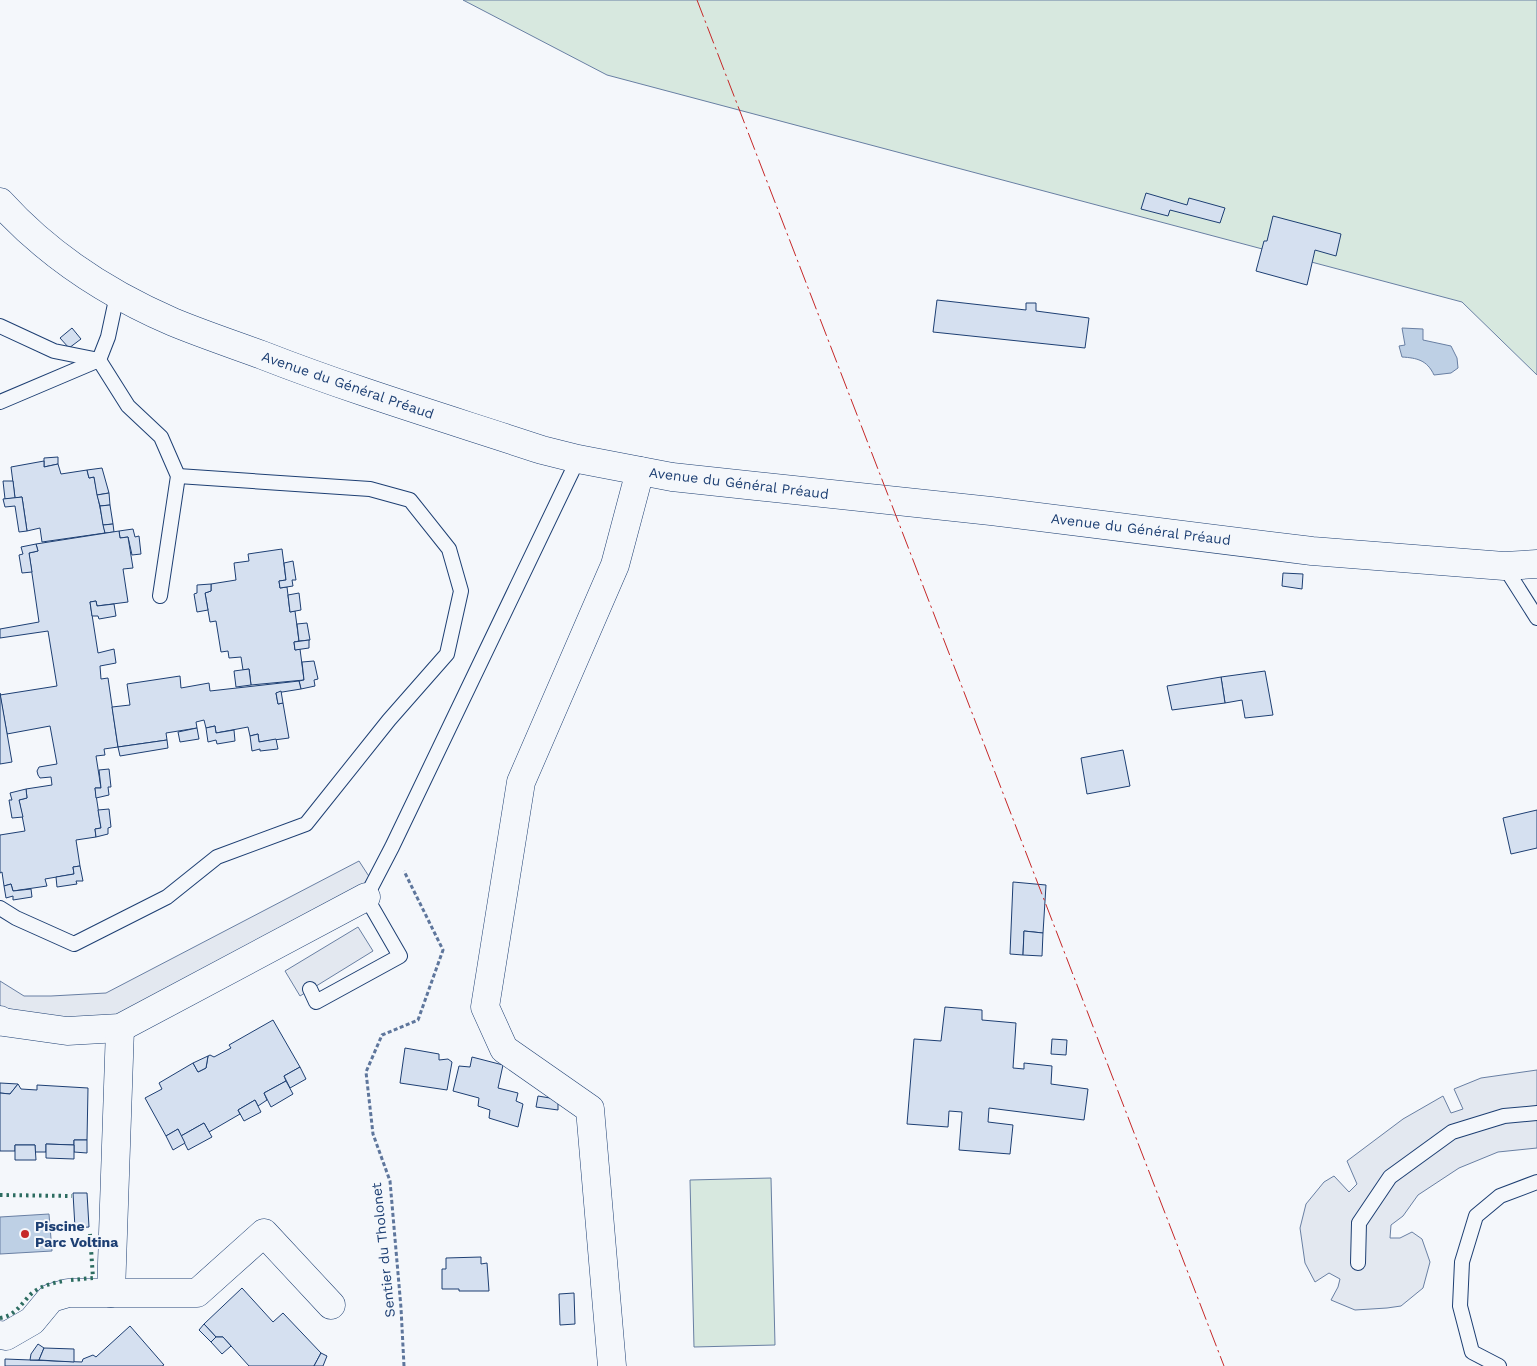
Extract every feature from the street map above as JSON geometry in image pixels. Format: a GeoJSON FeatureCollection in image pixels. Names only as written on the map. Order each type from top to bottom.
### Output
{"type":"FeatureCollection","features":[{"type":"Feature","properties":{"kind":"street","name":"Avenue du Général Préaud"},"geometry":{"type":"LineString","coordinates":[[0,202],[16,220],[64,261],[117,294],[173,322],[293,367],[542,450],[578,459],[682,478],[1003,512],[1312,551],[1504,566],[1537,564]]}},
{"type":"Feature","properties":{"kind":"street"},"geometry":{"type":"LineString","coordinates":[[612,1366],[590,1109],[504,1049],[485,1007],[521,782],[615,565],[640,471]]}},
{"type":"Feature","properties":{"kind":"street"},"geometry":{"type":"LineString","coordinates":[[0,1020],[67,1031],[120,1028],[366,897]]}},
{"type":"Feature","properties":{"kind":"street"},"geometry":{"type":"LineString","coordinates":[[111,1294],[120,1028]]}},
{"type":"Feature","properties":{"kind":"street"},"geometry":{"type":"LineString","coordinates":[[0,1335],[6,1336],[32,1320],[51,1298],[68,1293],[197,1293],[264,1233],[331,1305]]}},
{"type":"Feature","properties":{"kind":"lane"},"geometry":{"type":"LineString","coordinates":[[0,402],[99,360],[108,337],[117,294]]}},
{"type":"Feature","properties":{"kind":"lane"},"geometry":{"type":"LineString","coordinates":[[0,326],[54,351],[99,360],[128,406],[160,437],[178,476],[160,596]]}},
{"type":"Feature","properties":{"kind":"lane"},"geometry":{"type":"LineString","coordinates":[[310,989],[316,1002],[400,956],[366,897],[392,847],[578,459]]}},
{"type":"Feature","properties":{"kind":"lane"},"geometry":{"type":"LineString","coordinates":[[0,908],[16,918],[74,944],[167,897],[216,857],[306,824],[389,720],[447,654],[461,591],[449,549],[410,500],[370,489],[178,476]]}},
{"type":"Feature","properties":{"kind":"lane"},"geometry":{"type":"LineString","coordinates":[[1504,566],[1537,618]]}},
{"type":"Feature","properties":{"kind":"lane"},"geometry":{"type":"LineString","coordinates":[[1358,1263],[1359,1223],[1390,1177],[1452,1132],[1504,1116],[1537,1113]]}},
{"type":"Feature","properties":{"kind":"lane"},"geometry":{"type":"LineString","coordinates":[[1499,1366],[1472,1352],[1460,1306],[1462,1262],[1476,1216],[1500,1196],[1537,1182]]}},
{"type":"Feature","properties":{"kind":"path","name":"Sentier du Tholonet"},"geometry":{"type":"LineString","coordinates":[[392,847],[443,950],[418,1020],[382,1035],[366,1072],[373,1134],[390,1181],[404,1366]]}},
{"type":"Feature","properties":{"kind":"shaded area"},"geometry":{"type":"Polygon","coordinates":[[[463,0],[1537,0],[1537,375],[1462,302],[607,75],[463,0]]]}},
{"type":"Feature","properties":{"kind":"shaded area"},"geometry":{"type":"Polygon","coordinates":[[[359,861],[372,881],[111,1018],[66,1022],[0,1008],[0,981],[24,996],[106,993],[359,861]]]}},
{"type":"Feature","properties":{"kind":"shaded area"},"geometry":{"type":"Polygon","coordinates":[[[358,927],[373,951],[300,996],[285,971],[358,927]]]}},
{"type":"Feature","properties":{"kind":"shaded area"},"geometry":{"type":"Polygon","coordinates":[[[1537,1070],[1537,1148],[1498,1152],[1459,1168],[1418,1195],[1403,1216],[1391,1225],[1390,1238],[1400,1238],[1412,1232],[1422,1239],[1430,1262],[1423,1288],[1401,1306],[1387,1308],[1355,1310],[1331,1300],[1340,1279],[1329,1273],[1315,1282],[1305,1263],[1300,1228],[1306,1204],[1324,1182],[1334,1176],[1349,1192],[1357,1184],[1347,1161],[1403,1119],[1443,1096],[1451,1113],[1463,1109],[1454,1089],[1481,1078],[1537,1070]]]}},
{"type":"Feature","properties":{"kind":"shaded area"},"geometry":{"type":"Polygon","coordinates":[[[771,1178],[775,1345],[694,1347],[690,1180],[771,1178]]]}},
{"type":"Feature","properties":{"kind":"water"},"geometry":{"type":"Polygon","coordinates":[[[1402,328],[1423,329],[1423,340],[1451,346],[1457,358],[1458,368],[1451,373],[1434,375],[1425,363],[1412,358],[1402,357],[1399,346],[1405,345],[1402,328]]]}},
{"type":"Feature","properties":{"kind":"water","name":"Piscine Parc Voltina"},"geometry":{"type":"Polygon","coordinates":[[[49,1214],[52,1251],[0,1254],[0,1217],[49,1214]]]}},
{"type":"Feature","properties":{"kind":"building"},"geometry":{"type":"Polygon","coordinates":[[[1146,193],[1187,205],[1189,198],[1225,208],[1220,223],[1170,210],[1168,216],[1141,209],[1146,193]]]}},
{"type":"Feature","properties":{"kind":"building"},"geometry":{"type":"Polygon","coordinates":[[[1273,216],[1341,234],[1336,256],[1315,250],[1307,285],[1256,271],[1264,241],[1267,241],[1273,216]]]}},
{"type":"Feature","properties":{"kind":"building"},"geometry":{"type":"Polygon","coordinates":[[[937,300],[1026,310],[1026,303],[1036,303],[1036,311],[1089,318],[1085,348],[933,332],[937,300]]]}},
{"type":"Feature","properties":{"kind":"building"},"geometry":{"type":"Polygon","coordinates":[[[72,328],[81,339],[69,348],[60,338],[72,328]]]}},
{"type":"Feature","properties":{"kind":"building"},"geometry":{"type":"Polygon","coordinates":[[[58,457],[58,464],[44,467],[44,458],[58,457]]]}},
{"type":"Feature","properties":{"kind":"building"},"geometry":{"type":"Polygon","coordinates":[[[44,461],[44,467],[58,464],[61,474],[87,470],[89,478],[94,477],[105,533],[42,542],[40,528],[27,531],[22,497],[15,498],[11,467],[44,461]]]}},
{"type":"Feature","properties":{"kind":"building"},"geometry":{"type":"Polygon","coordinates":[[[102,468],[109,493],[97,495],[94,477],[89,478],[87,470],[102,468]]]}},
{"type":"Feature","properties":{"kind":"building"},"geometry":{"type":"Polygon","coordinates":[[[3,481],[13,481],[15,498],[5,499],[3,481]]]}},
{"type":"Feature","properties":{"kind":"building"},"geometry":{"type":"Polygon","coordinates":[[[109,493],[110,505],[100,506],[97,495],[109,493]]]}},
{"type":"Feature","properties":{"kind":"building"},"geometry":{"type":"Polygon","coordinates":[[[22,497],[27,531],[19,532],[15,506],[5,507],[3,499],[22,497]]]}},
{"type":"Feature","properties":{"kind":"building"},"geometry":{"type":"Polygon","coordinates":[[[110,505],[113,524],[103,525],[100,506],[110,505]]]}},
{"type":"Feature","properties":{"kind":"building"},"geometry":{"type":"Polygon","coordinates":[[[113,524],[114,532],[105,533],[103,525],[113,524]]]}},
{"type":"Feature","properties":{"kind":"building"},"geometry":{"type":"Polygon","coordinates":[[[133,529],[135,537],[139,536],[141,554],[132,555],[128,537],[120,538],[119,531],[133,529]]]}},
{"type":"Feature","properties":{"kind":"building"},"geometry":{"type":"Polygon","coordinates":[[[119,531],[120,538],[128,537],[133,568],[123,569],[128,602],[97,606],[96,601],[90,602],[98,653],[114,649],[116,663],[100,666],[101,679],[108,678],[118,747],[104,749],[105,755],[96,756],[101,788],[95,788],[101,828],[95,829],[96,837],[76,840],[80,866],[73,867],[74,874],[45,879],[47,886],[13,891],[11,884],[4,886],[2,872],[0,873],[0,835],[25,831],[19,800],[27,798],[26,789],[52,785],[51,777],[40,778],[37,771],[39,767],[57,764],[50,726],[7,734],[0,695],[57,686],[48,631],[0,638],[0,629],[39,622],[29,553],[38,551],[36,544],[119,531]]]}},
{"type":"Feature","properties":{"kind":"building"},"geometry":{"type":"Polygon","coordinates":[[[36,544],[38,551],[29,553],[32,572],[22,573],[19,555],[23,554],[21,547],[36,544]]]}},
{"type":"Feature","properties":{"kind":"building"},"geometry":{"type":"Polygon","coordinates":[[[282,549],[286,580],[279,581],[280,588],[287,587],[290,612],[295,611],[299,641],[294,642],[295,650],[300,649],[304,680],[251,685],[249,669],[243,670],[241,657],[229,658],[228,651],[221,652],[216,621],[210,622],[205,593],[211,591],[211,584],[236,580],[234,563],[249,561],[248,554],[282,549]]]}},
{"type":"Feature","properties":{"kind":"building"},"geometry":{"type":"Polygon","coordinates":[[[293,561],[296,580],[292,580],[293,586],[280,588],[279,581],[286,580],[284,563],[293,561]]]}},
{"type":"Feature","properties":{"kind":"building"},"geometry":{"type":"Polygon","coordinates":[[[1283,573],[1303,574],[1302,589],[1282,586],[1283,573]]]}},
{"type":"Feature","properties":{"kind":"building"},"geometry":{"type":"Polygon","coordinates":[[[211,584],[211,591],[205,593],[208,610],[197,612],[194,594],[197,593],[197,585],[211,584]]]}},
{"type":"Feature","properties":{"kind":"building"},"geometry":{"type":"Polygon","coordinates":[[[299,593],[301,610],[290,612],[288,595],[299,593]]]}},
{"type":"Feature","properties":{"kind":"building"},"geometry":{"type":"Polygon","coordinates":[[[96,601],[97,606],[114,604],[116,616],[99,619],[98,616],[92,616],[90,602],[96,601]]]}},
{"type":"Feature","properties":{"kind":"building"},"geometry":{"type":"Polygon","coordinates":[[[307,623],[310,640],[299,641],[297,624],[307,623]]]}},
{"type":"Feature","properties":{"kind":"building"},"geometry":{"type":"Polygon","coordinates":[[[309,640],[309,648],[295,650],[294,642],[309,640]]]}},
{"type":"Feature","properties":{"kind":"building"},"geometry":{"type":"Polygon","coordinates":[[[314,661],[318,679],[314,680],[315,686],[301,689],[299,681],[304,680],[302,662],[314,661]]]}},
{"type":"Feature","properties":{"kind":"building"},"geometry":{"type":"Polygon","coordinates":[[[249,669],[251,685],[236,687],[234,671],[249,669]]]}},
{"type":"Feature","properties":{"kind":"building"},"geometry":{"type":"Polygon","coordinates":[[[1265,671],[1273,715],[1245,718],[1242,700],[1225,703],[1221,677],[1265,671]]]}},
{"type":"Feature","properties":{"kind":"building"},"geometry":{"type":"Polygon","coordinates":[[[180,676],[181,688],[209,683],[210,691],[299,681],[301,689],[276,693],[278,704],[283,703],[289,738],[259,742],[258,734],[250,736],[248,727],[216,733],[215,726],[206,728],[204,720],[196,722],[197,728],[166,733],[167,740],[118,747],[112,707],[130,705],[127,684],[180,676]]]}},
{"type":"Feature","properties":{"kind":"building"},"geometry":{"type":"Polygon","coordinates":[[[1221,677],[1225,703],[1172,710],[1167,686],[1221,677]]]}},
{"type":"Feature","properties":{"kind":"building"},"geometry":{"type":"Polygon","coordinates":[[[281,691],[283,703],[278,704],[276,693],[281,691]]]}},
{"type":"Feature","properties":{"kind":"building"},"geometry":{"type":"Polygon","coordinates":[[[0,693],[12,762],[0,764],[0,693]]]}},
{"type":"Feature","properties":{"kind":"building"},"geometry":{"type":"Polygon","coordinates":[[[215,726],[216,733],[234,730],[235,741],[217,744],[216,740],[208,742],[206,728],[215,726]]]}},
{"type":"Feature","properties":{"kind":"building"},"geometry":{"type":"Polygon","coordinates":[[[197,728],[199,739],[180,742],[178,732],[197,728]]]}},
{"type":"Feature","properties":{"kind":"building"},"geometry":{"type":"Polygon","coordinates":[[[258,734],[259,742],[276,739],[278,749],[252,751],[250,736],[258,734]]]}},
{"type":"Feature","properties":{"kind":"building"},"geometry":{"type":"Polygon","coordinates":[[[167,740],[168,748],[120,756],[118,747],[167,740]]]}},
{"type":"Feature","properties":{"kind":"building"},"geometry":{"type":"Polygon","coordinates":[[[1123,750],[1130,786],[1087,794],[1081,758],[1123,750]]]}},
{"type":"Feature","properties":{"kind":"building"},"geometry":{"type":"Polygon","coordinates":[[[109,769],[111,787],[108,787],[109,795],[96,798],[95,788],[101,788],[99,770],[109,769]]]}},
{"type":"Feature","properties":{"kind":"building"},"geometry":{"type":"Polygon","coordinates":[[[26,789],[27,798],[19,800],[23,817],[12,818],[9,800],[12,800],[10,793],[26,789]]]}},
{"type":"Feature","properties":{"kind":"building"},"geometry":{"type":"Polygon","coordinates":[[[109,809],[111,827],[108,828],[108,834],[96,837],[95,829],[101,828],[98,810],[109,809]]]}},
{"type":"Feature","properties":{"kind":"building"},"geometry":{"type":"Polygon","coordinates":[[[1537,810],[1537,848],[1511,854],[1503,818],[1537,810]]]}},
{"type":"Feature","properties":{"kind":"building"},"geometry":{"type":"Polygon","coordinates":[[[80,866],[83,881],[76,881],[77,884],[57,887],[56,877],[74,874],[73,867],[80,866]]]}},
{"type":"Feature","properties":{"kind":"building"},"geometry":{"type":"Polygon","coordinates":[[[1013,882],[1046,885],[1043,933],[1024,931],[1023,955],[1010,954],[1013,882]]]}},
{"type":"Feature","properties":{"kind":"building"},"geometry":{"type":"Polygon","coordinates":[[[11,884],[13,891],[31,889],[32,897],[13,900],[13,896],[6,898],[4,886],[11,884]]]}},
{"type":"Feature","properties":{"kind":"building"},"geometry":{"type":"Polygon","coordinates":[[[1024,931],[1043,933],[1042,956],[1023,955],[1024,931]]]}},
{"type":"Feature","properties":{"kind":"building"},"geometry":{"type":"Polygon","coordinates":[[[945,1007],[982,1010],[982,1020],[1016,1023],[1013,1068],[1024,1069],[1024,1063],[1052,1066],[1051,1084],[1088,1089],[1084,1120],[989,1108],[988,1122],[1013,1125],[1010,1154],[959,1150],[962,1112],[949,1111],[948,1127],[907,1124],[914,1039],[941,1041],[945,1007]]]}},
{"type":"Feature","properties":{"kind":"building"},"geometry":{"type":"Polygon","coordinates":[[[273,1020],[300,1067],[284,1076],[286,1081],[264,1093],[267,1100],[258,1106],[255,1100],[238,1110],[240,1114],[209,1132],[204,1123],[181,1136],[178,1129],[166,1136],[145,1098],[162,1089],[159,1083],[193,1063],[198,1072],[206,1068],[208,1056],[214,1057],[231,1048],[229,1045],[273,1020]]]}},
{"type":"Feature","properties":{"kind":"building"},"geometry":{"type":"Polygon","coordinates":[[[1052,1039],[1067,1040],[1066,1055],[1051,1054],[1052,1039]]]}},
{"type":"Feature","properties":{"kind":"building"},"geometry":{"type":"Polygon","coordinates":[[[405,1048],[439,1054],[439,1060],[448,1059],[452,1062],[447,1090],[400,1083],[405,1048]]]}},
{"type":"Feature","properties":{"kind":"building"},"geometry":{"type":"Polygon","coordinates":[[[208,1056],[206,1068],[198,1072],[193,1063],[208,1056]]]}},
{"type":"Feature","properties":{"kind":"building"},"geometry":{"type":"Polygon","coordinates":[[[472,1057],[503,1065],[498,1088],[518,1093],[516,1101],[523,1104],[518,1127],[489,1118],[490,1110],[478,1106],[479,1098],[453,1091],[459,1066],[470,1067],[472,1057]]]}},
{"type":"Feature","properties":{"kind":"building"},"geometry":{"type":"Polygon","coordinates":[[[300,1067],[306,1079],[290,1088],[284,1076],[300,1067]]]}},
{"type":"Feature","properties":{"kind":"building"},"geometry":{"type":"Polygon","coordinates":[[[286,1081],[293,1094],[271,1107],[264,1093],[286,1081]]]}},
{"type":"Feature","properties":{"kind":"building"},"geometry":{"type":"Polygon","coordinates":[[[0,1083],[18,1084],[10,1094],[0,1093],[0,1083]]]}},
{"type":"Feature","properties":{"kind":"building"},"geometry":{"type":"Polygon","coordinates":[[[18,1084],[21,1089],[37,1090],[37,1085],[88,1088],[87,1140],[74,1140],[74,1145],[46,1144],[46,1152],[35,1152],[35,1145],[15,1145],[15,1151],[0,1151],[0,1093],[10,1094],[18,1084]]]}},
{"type":"Feature","properties":{"kind":"building"},"geometry":{"type":"Polygon","coordinates":[[[538,1096],[558,1100],[558,1110],[536,1107],[538,1096]]]}},
{"type":"Feature","properties":{"kind":"building"},"geometry":{"type":"Polygon","coordinates":[[[255,1100],[261,1112],[244,1121],[238,1110],[255,1100]]]}},
{"type":"Feature","properties":{"kind":"building"},"geometry":{"type":"Polygon","coordinates":[[[204,1123],[212,1137],[188,1150],[181,1136],[204,1123]]]}},
{"type":"Feature","properties":{"kind":"building"},"geometry":{"type":"Polygon","coordinates":[[[178,1129],[185,1143],[173,1150],[166,1136],[178,1129]]]}},
{"type":"Feature","properties":{"kind":"building"},"geometry":{"type":"Polygon","coordinates":[[[74,1140],[87,1140],[87,1153],[74,1152],[74,1140]]]}},
{"type":"Feature","properties":{"kind":"building"},"geometry":{"type":"Polygon","coordinates":[[[46,1144],[74,1145],[74,1159],[46,1158],[46,1144]]]}},
{"type":"Feature","properties":{"kind":"building"},"geometry":{"type":"Polygon","coordinates":[[[15,1145],[35,1145],[36,1160],[15,1160],[15,1145]]]}},
{"type":"Feature","properties":{"kind":"building"},"geometry":{"type":"Polygon","coordinates":[[[73,1193],[87,1193],[89,1227],[75,1228],[73,1193]]]}},
{"type":"Feature","properties":{"kind":"building"},"geometry":{"type":"Polygon","coordinates":[[[481,1257],[481,1264],[487,1263],[489,1291],[442,1289],[442,1269],[446,1269],[446,1258],[481,1257]]]}},
{"type":"Feature","properties":{"kind":"building"},"geometry":{"type":"Polygon","coordinates":[[[242,1288],[273,1322],[283,1313],[321,1353],[314,1366],[249,1366],[223,1337],[216,1337],[204,1324],[242,1288]]]}},
{"type":"Feature","properties":{"kind":"building"},"geometry":{"type":"Polygon","coordinates":[[[574,1293],[575,1324],[560,1325],[559,1294],[574,1293]]]}},
{"type":"Feature","properties":{"kind":"building"},"geometry":{"type":"Polygon","coordinates":[[[204,1324],[216,1337],[211,1342],[199,1330],[204,1324]]]}},
{"type":"Feature","properties":{"kind":"building"},"geometry":{"type":"Polygon","coordinates":[[[130,1326],[164,1365],[5,1366],[5,1359],[82,1362],[83,1359],[93,1355],[96,1357],[130,1326]]]}},
{"type":"Feature","properties":{"kind":"building"},"geometry":{"type":"Polygon","coordinates":[[[216,1337],[223,1337],[231,1346],[222,1354],[211,1342],[216,1337]]]}},
{"type":"Feature","properties":{"kind":"building"},"geometry":{"type":"Polygon","coordinates":[[[38,1344],[44,1348],[39,1360],[30,1360],[31,1354],[38,1344]]]}},
{"type":"Feature","properties":{"kind":"building"},"geometry":{"type":"Polygon","coordinates":[[[44,1348],[74,1349],[74,1362],[39,1360],[44,1348]]]}},
{"type":"Feature","properties":{"kind":"building"},"geometry":{"type":"Polygon","coordinates":[[[321,1353],[327,1356],[323,1366],[314,1366],[321,1353]]]}},
{"type":"Feature","properties":{"kind":"hedge"},"geometry":{"type":"LineString","coordinates":[[0,1195],[72,1196]]}},
{"type":"Feature","properties":{"kind":"hedge"},"geometry":{"type":"LineString","coordinates":[[71,1280],[93,1278],[90,1234]]}},
{"type":"Feature","properties":{"kind":"hedge"},"geometry":{"type":"LineString","coordinates":[[0,1318],[14,1312],[38,1289],[64,1281]]}},
{"type":"Feature","properties":{"kind":"power"},"geometry":{"type":"LineString","coordinates":[[697,0],[1224,1366]]}},
{"type":"Feature","properties":{"kind":"place","name":"Piscine Parc Voltina"},"geometry":{"type":"Point","coordinates":[25,1234]}}]}
